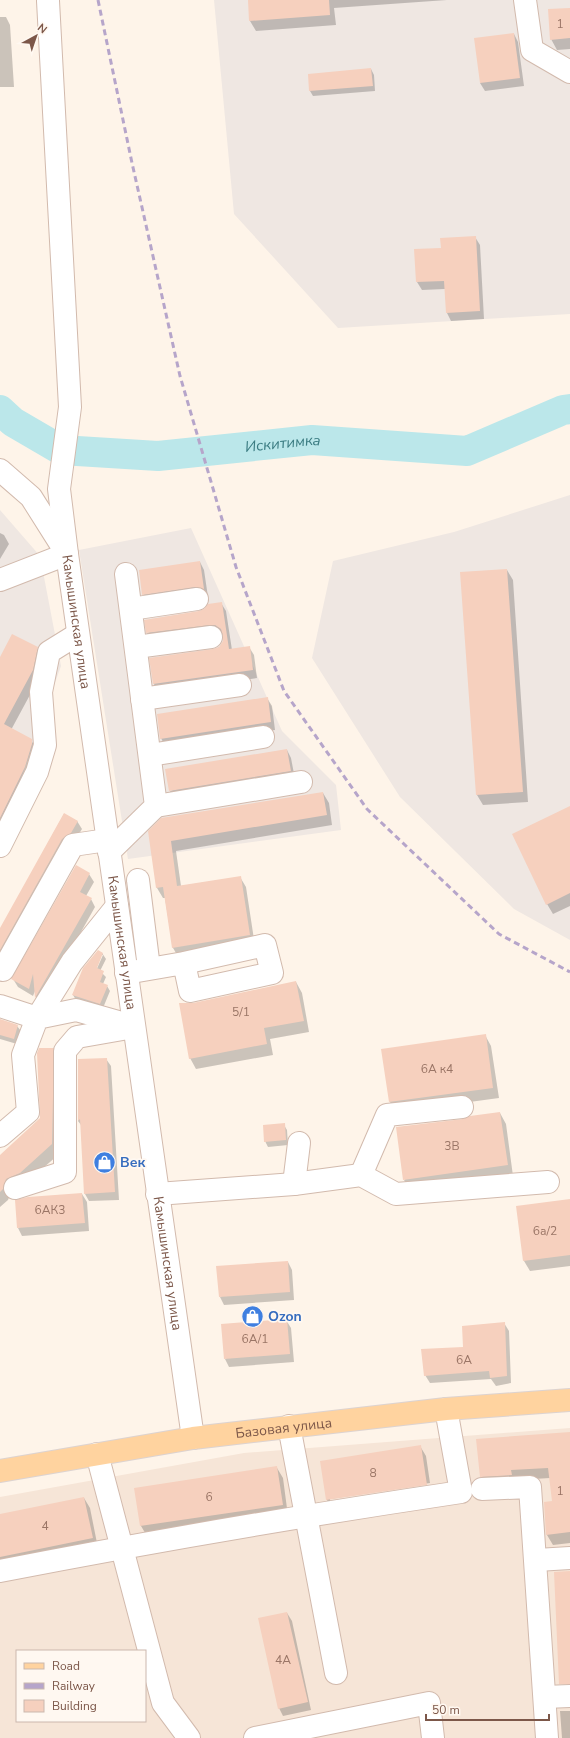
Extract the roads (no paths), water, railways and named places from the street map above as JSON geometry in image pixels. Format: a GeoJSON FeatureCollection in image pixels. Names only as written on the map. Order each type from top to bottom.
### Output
{"type":"FeatureCollection","features":[{"type":"Feature","properties":{"kind":"main road","name":"Базовая улица"},"geometry":{"type":"LineString","coordinates":[[0,1471],[193,1438],[446,1409],[570,1400]]}},
{"type":"Feature","properties":{"kind":"street"},"geometry":{"type":"LineString","coordinates":[[525,0],[532,50],[570,72]]}},
{"type":"Feature","properties":{"kind":"street"},"geometry":{"type":"LineString","coordinates":[[0,580],[67,554],[59,489],[70,406],[48,1]]}},
{"type":"Feature","properties":{"kind":"street","name":"Камышинская улица"},"geometry":{"type":"LineString","coordinates":[[3,476],[31,497],[67,554],[193,1438]]}},
{"type":"Feature","properties":{"kind":"street"},"geometry":{"type":"LineString","coordinates":[[126,574],[156,806]]}},
{"type":"Feature","properties":{"kind":"street"},"geometry":{"type":"LineString","coordinates":[[131,609],[197,599]]}},
{"type":"Feature","properties":{"kind":"street"},"geometry":{"type":"LineString","coordinates":[[0,846],[37,772],[45,745],[41,692],[49,652],[78,634]]}},
{"type":"Feature","properties":{"kind":"street"},"geometry":{"type":"LineString","coordinates":[[136,647],[211,637]]}},
{"type":"Feature","properties":{"kind":"street"},"geometry":{"type":"LineString","coordinates":[[142,699],[240,685]]}},
{"type":"Feature","properties":{"kind":"street"},"geometry":{"type":"LineString","coordinates":[[150,755],[263,737]]}},
{"type":"Feature","properties":{"kind":"street"},"geometry":{"type":"LineString","coordinates":[[3,970],[73,845],[108,846],[156,806],[301,782]]}},
{"type":"Feature","properties":{"kind":"street"},"geometry":{"type":"LineString","coordinates":[[138,880],[149,968]]}},
{"type":"Feature","properties":{"kind":"street"},"geometry":{"type":"LineString","coordinates":[[0,1136],[28,1112],[23,1055],[37,1018],[72,962],[117,906]]}},
{"type":"Feature","properties":{"kind":"street"},"geometry":{"type":"LineString","coordinates":[[126,973],[184,963]]}},
{"type":"Feature","properties":{"kind":"street"},"geometry":{"type":"LineString","coordinates":[[0,1006],[37,1018],[76,1010],[134,1027]]}},
{"type":"Feature","properties":{"kind":"street"},"geometry":{"type":"LineString","coordinates":[[15,1188],[65,1172],[65,1051],[77,1037],[134,1027]]}},
{"type":"Feature","properties":{"kind":"street"},"geometry":{"type":"LineString","coordinates":[[361,1175],[387,1116],[462,1107]]}},
{"type":"Feature","properties":{"kind":"street"},"geometry":{"type":"LineString","coordinates":[[294,1184],[299,1143]]}},
{"type":"Feature","properties":{"kind":"street"},"geometry":{"type":"LineString","coordinates":[[158,1194],[294,1184],[361,1175],[396,1194],[548,1182]]}},
{"type":"Feature","properties":{"kind":"street"},"geometry":{"type":"LineString","coordinates":[[0,1571],[121,1547],[305,1515],[461,1492],[446,1409]]}},
{"type":"Feature","properties":{"kind":"street"},"geometry":{"type":"LineString","coordinates":[[290,1426],[305,1515],[336,1673]]}},
{"type":"Feature","properties":{"kind":"street"},"geometry":{"type":"LineString","coordinates":[[97,1454],[163,1703],[189,1738]]}},
{"type":"Feature","properties":{"kind":"street"},"geometry":{"type":"LineString","coordinates":[[482,1489],[530,1487],[537,1560],[547,1738]]}},
{"type":"Feature","properties":{"kind":"street"},"geometry":{"type":"LineString","coordinates":[[537,1560],[570,1558]]}},
{"type":"Feature","properties":{"kind":"street"},"geometry":{"type":"LineString","coordinates":[[545,1697],[570,1696]]}},
{"type":"Feature","properties":{"kind":"street"},"geometry":{"type":"LineString","coordinates":[[255,1738],[429,1703],[434,1738]]}},
{"type":"Feature","properties":{"kind":"waterway","name":"Искитимка"},"geometry":{"type":"LineString","coordinates":[[0,410],[13,422],[61,450],[158,456],[312,440],[467,451],[563,410],[570,409]]}},
{"type":"Feature","properties":{"kind":"railway"},"geometry":{"type":"LineString","coordinates":[[98,0],[132,163],[180,376],[236,567],[284,691],[367,809],[499,934],[570,972]]}},
{"type":"Feature","properties":{"kind":"place","name":"Век"},"geometry":{"type":"Point","coordinates":[104,1162]}},
{"type":"Feature","properties":{"kind":"place","name":"Ozon"},"geometry":{"type":"Point","coordinates":[252,1316]}}]}
